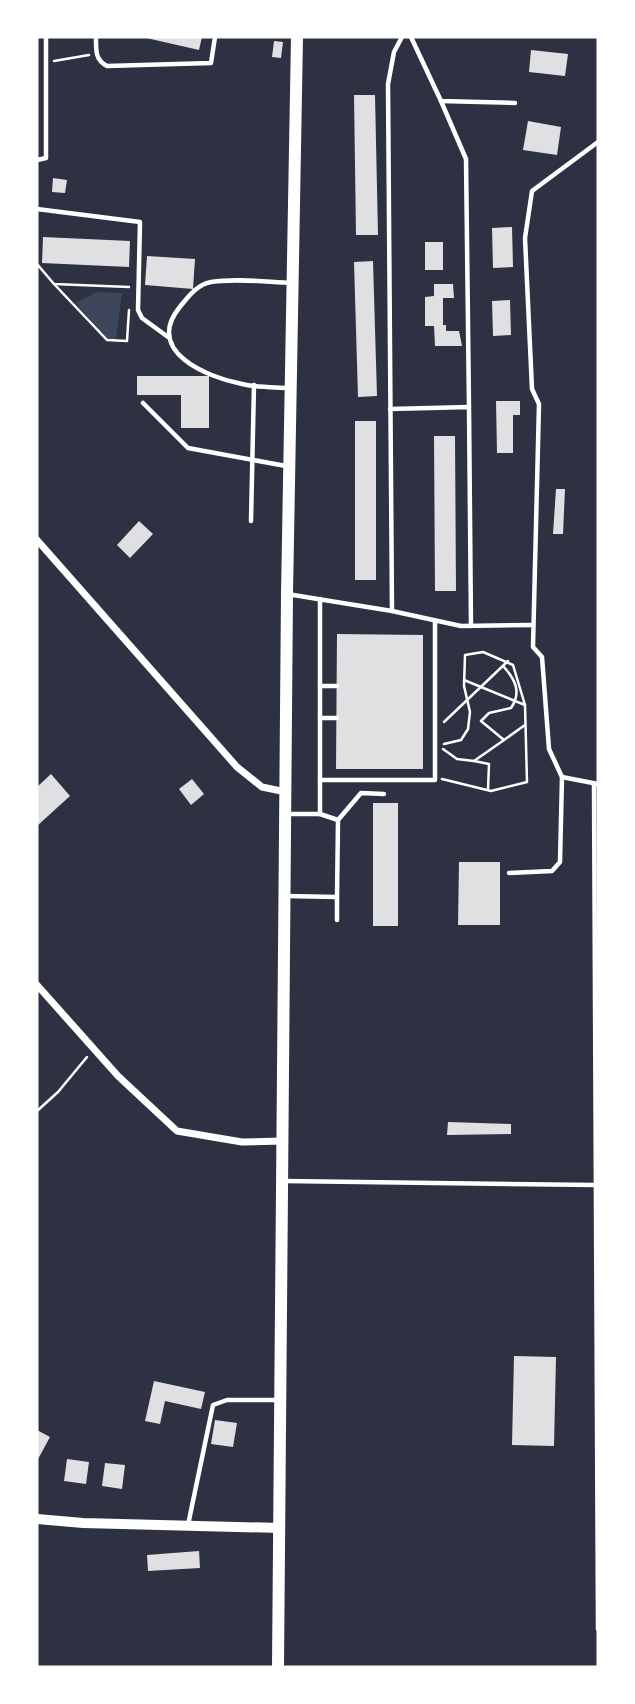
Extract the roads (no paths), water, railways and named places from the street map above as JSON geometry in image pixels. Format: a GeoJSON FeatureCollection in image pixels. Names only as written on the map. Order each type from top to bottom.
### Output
{"type":"FeatureCollection","features":[{"type":"Feature","properties":{"kind":"main road"},"geometry":{"type":"LineString","coordinates":[[278,1667],[287,593],[297,37]]}},
{"type":"Feature","properties":{"kind":"street"},"geometry":{"type":"LineString","coordinates":[[37,540],[237,767],[262,788],[287,792]]}},
{"type":"Feature","properties":{"kind":"street"},"geometry":{"type":"LineString","coordinates":[[37,985],[93,1049],[177,1132],[242,1142],[282,1141]]}},
{"type":"Feature","properties":{"kind":"street"},"geometry":{"type":"LineString","coordinates":[[37,1519],[280,1528]]}},
{"type":"Feature","properties":{"kind":"lane"},"geometry":{"type":"LineString","coordinates":[[37,160],[46,158],[46,37]]}},
{"type":"Feature","properties":{"kind":"lane"},"geometry":{"type":"LineString","coordinates":[[96,37],[96,54],[100,62],[107,66],[205,65],[211,63],[213,58],[215,37]]}},
{"type":"Feature","properties":{"kind":"lane"},"geometry":{"type":"LineString","coordinates":[[392,611],[388,84],[394,52],[402,37]]}},
{"type":"Feature","properties":{"kind":"lane"},"geometry":{"type":"LineString","coordinates":[[411,37],[466,159],[471,626]]}},
{"type":"Feature","properties":{"kind":"lane"},"geometry":{"type":"LineString","coordinates":[[441,101],[515,103]]}},
{"type":"Feature","properties":{"kind":"lane"},"geometry":{"type":"LineString","coordinates":[[509,873],[552,871],[560,862],[562,777],[549,749],[542,657],[533,647],[539,404],[532,389],[525,238],[532,191],[598,142]]}},
{"type":"Feature","properties":{"kind":"lane"},"geometry":{"type":"LineString","coordinates":[[37,209],[140,222],[138,310],[142,318],[168,338],[175,352],[185,361],[220,377],[254,385],[291,388]]}},
{"type":"Feature","properties":{"kind":"lane"},"geometry":{"type":"LineString","coordinates":[[168,338],[169,321],[194,289],[210,282],[292,283]]}},
{"type":"Feature","properties":{"kind":"lane"},"geometry":{"type":"LineString","coordinates":[[251,522],[254,385]]}},
{"type":"Feature","properties":{"kind":"lane"},"geometry":{"type":"LineString","coordinates":[[144,403],[182,446],[289,466]]}},
{"type":"Feature","properties":{"kind":"lane"},"geometry":{"type":"LineString","coordinates":[[390,409],[469,407]]}},
{"type":"Feature","properties":{"kind":"lane"},"geometry":{"type":"LineString","coordinates":[[287,593],[392,611],[435,622],[471,626],[533,625]]}},
{"type":"Feature","properties":{"kind":"lane"},"geometry":{"type":"LineString","coordinates":[[320,599],[320,814]]}},
{"type":"Feature","properties":{"kind":"lane"},"geometry":{"type":"LineString","coordinates":[[320,780],[435,780],[435,622]]}},
{"type":"Feature","properties":{"kind":"lane"},"geometry":{"type":"LineString","coordinates":[[320,686],[337,686]]}},
{"type":"Feature","properties":{"kind":"lane"},"geometry":{"type":"LineString","coordinates":[[320,718],[337,718]]}},
{"type":"Feature","properties":{"kind":"lane"},"geometry":{"type":"LineString","coordinates":[[562,777],[596,784],[598,1629]]}},
{"type":"Feature","properties":{"kind":"lane"},"geometry":{"type":"LineString","coordinates":[[337,920],[338,820],[361,793],[384,794]]}},
{"type":"Feature","properties":{"kind":"lane"},"geometry":{"type":"LineString","coordinates":[[286,814],[320,814],[338,820]]}},
{"type":"Feature","properties":{"kind":"lane"},"geometry":{"type":"LineString","coordinates":[[285,896],[337,897]]}},
{"type":"Feature","properties":{"kind":"lane"},"geometry":{"type":"LineString","coordinates":[[282,1181],[595,1185]]}},
{"type":"Feature","properties":{"kind":"lane"},"geometry":{"type":"LineString","coordinates":[[188,1525],[213,1405],[227,1400],[281,1400]]}}]}
